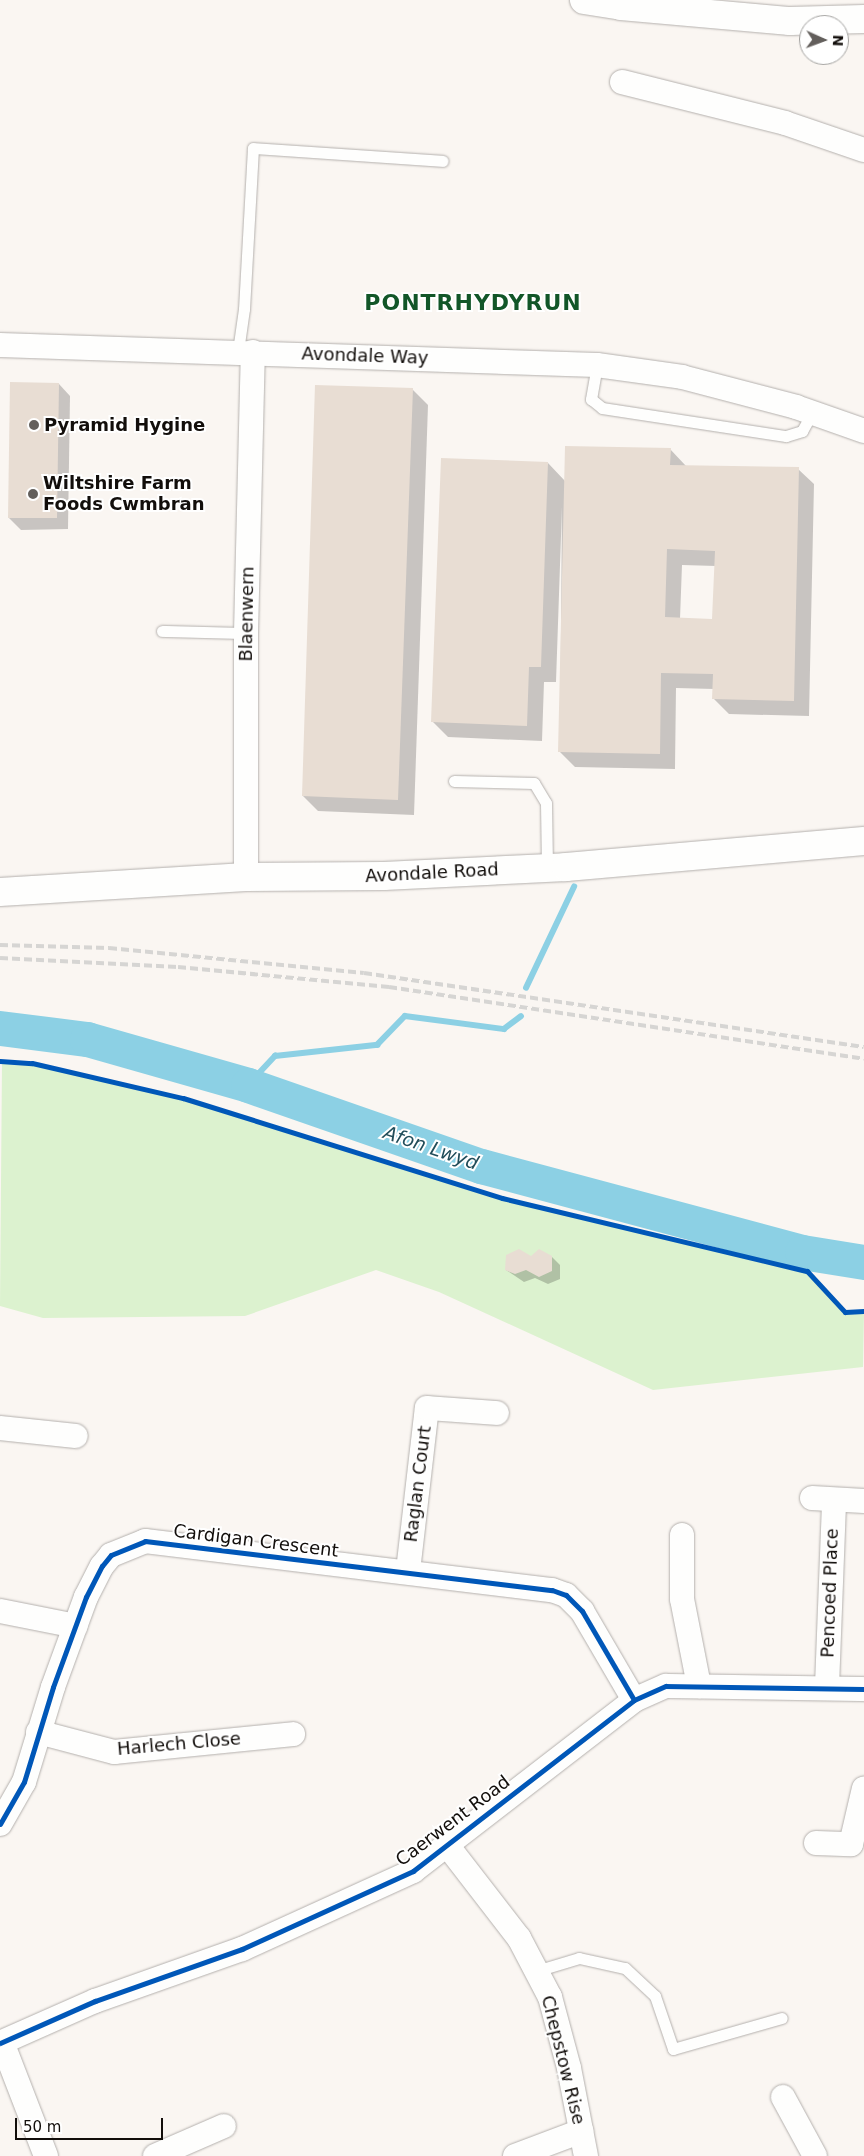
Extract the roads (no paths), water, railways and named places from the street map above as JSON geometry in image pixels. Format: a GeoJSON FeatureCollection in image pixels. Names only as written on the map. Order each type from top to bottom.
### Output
{"type":"FeatureCollection","features":[{"type":"Feature","properties":{"kind":"street"},"geometry":{"type":"LineString","coordinates":[[584,0],[621,6],[790,21],[864,19]]}},
{"type":"Feature","properties":{"kind":"street"},"geometry":{"type":"LineString","coordinates":[[622,82],[786,123],[864,150]]}},
{"type":"Feature","properties":{"kind":"street","name":"Avondale Way"},"geometry":{"type":"LineString","coordinates":[[0,345],[597,365],[682,377],[728,388],[864,431]]}},
{"type":"Feature","properties":{"kind":"street","name":"Blaenwern"},"geometry":{"type":"LineString","coordinates":[[246,352],[246,877]]}},
{"type":"Feature","properties":{"kind":"street","name":"Avondale Road"},"geometry":{"type":"LineString","coordinates":[[0,892],[246,877],[384,876],[547,868],[864,840]]}},
{"type":"Feature","properties":{"kind":"street","name":"Raglan Court"},"geometry":{"type":"LineString","coordinates":[[408,1571],[427,1408],[497,1413]]}},
{"type":"Feature","properties":{"kind":"street"},"geometry":{"type":"LineString","coordinates":[[0,1428],[76,1436]]}},
{"type":"Feature","properties":{"kind":"street","name":"Pencoed Place"},"geometry":{"type":"LineString","coordinates":[[826,1686],[823,1499],[864,1501]]}},
{"type":"Feature","properties":{"kind":"street"},"geometry":{"type":"LineString","coordinates":[[682,1535],[682,1599],[699,1686]]}},
{"type":"Feature","properties":{"kind":"street","name":"Cardigan Crescent"},"geometry":{"type":"LineString","coordinates":[[0,1824],[24,1782],[38,1732],[76,1626],[102,1566],[112,1555],[145,1541],[408,1571],[538,1588],[566,1595],[582,1611],[634,1700]]}},
{"type":"Feature","properties":{"kind":"street"},"geometry":{"type":"LineString","coordinates":[[0,1611],[76,1626]]}},
{"type":"Feature","properties":{"kind":"street","name":"Caerwent Road"},"geometry":{"type":"LineString","coordinates":[[1,2042],[95,2001],[242,1948],[364,1896],[414,1871],[634,1700],[666,1686],[826,1686],[864,1689]]}},
{"type":"Feature","properties":{"kind":"street","name":"Harlech Close"},"geometry":{"type":"LineString","coordinates":[[38,1732],[114,1752],[293,1734]]}},
{"type":"Feature","properties":{"kind":"street"},"geometry":{"type":"LineString","coordinates":[[816,1843],[851,1844],[864,1788]]}},
{"type":"Feature","properties":{"kind":"street","name":"Chepstow Rise"},"geometry":{"type":"LineString","coordinates":[[447,1845],[519,1938],[550,1997],[569,2068],[586,2156]]}},
{"type":"Feature","properties":{"kind":"street"},"geometry":{"type":"LineString","coordinates":[[1,2042],[46,2156]]}},
{"type":"Feature","properties":{"kind":"street"},"geometry":{"type":"LineString","coordinates":[[783,2097],[815,2156]]}},
{"type":"Feature","properties":{"kind":"street"},"geometry":{"type":"LineString","coordinates":[[155,2156],[224,2126]]}},
{"type":"Feature","properties":{"kind":"street"},"geometry":{"type":"LineString","coordinates":[[515,2156],[581,2131]]}},
{"type":"Feature","properties":{"kind":"lane"},"geometry":{"type":"LineString","coordinates":[[246,352],[244,309],[253,148],[443,161]]}},
{"type":"Feature","properties":{"kind":"lane"},"geometry":{"type":"LineString","coordinates":[[597,365],[591,399],[602,408],[786,436],[802,431],[812,413]]}},
{"type":"Feature","properties":{"kind":"lane"},"geometry":{"type":"LineString","coordinates":[[162,631],[246,633]]}},
{"type":"Feature","properties":{"kind":"lane"},"geometry":{"type":"LineString","coordinates":[[454,781],[534,783],[546,804],[547,868]]}},
{"type":"Feature","properties":{"kind":"lane"},"geometry":{"type":"LineString","coordinates":[[536,1971],[579,1958],[625,1968],[655,1996],[673,2049],[782,2018]]}},
{"type":"Feature","properties":{"kind":"waterway"},"geometry":{"type":"LineString","coordinates":[[526,988],[574,887]]}},
{"type":"Feature","properties":{"kind":"waterway"},"geometry":{"type":"LineString","coordinates":[[248,1085],[275,1056],[377,1045],[405,1016],[504,1029],[521,1016]]}},
{"type":"Feature","properties":{"kind":"waterway","name":"Afon Lwyd"},"geometry":{"type":"LineString","coordinates":[[0,1028],[87,1039],[248,1085],[481,1166],[802,1252],[864,1262]]}},
{"type":"Feature","properties":{"kind":"railway"},"geometry":{"type":"LineString","coordinates":[[0,945],[109,948],[364,973],[864,1047]]}},
{"type":"Feature","properties":{"kind":"railway"},"geometry":{"type":"LineString","coordinates":[[0,958],[178,967],[389,987],[864,1059]]}},
{"type":"Feature","properties":{"kind":"place","name":"Pyramid Hygine"},"geometry":{"type":"Point","coordinates":[34,425]}},
{"type":"Feature","properties":{"kind":"place","name":"Wiltshire Farm Foods Cwmbran"},"geometry":{"type":"Point","coordinates":[33,494]}},
{"type":"Feature","properties":{"kind":"district","name":"PONTRHYDYRUN"},"geometry":{"type":"Point","coordinates":[473,303]}}]}
